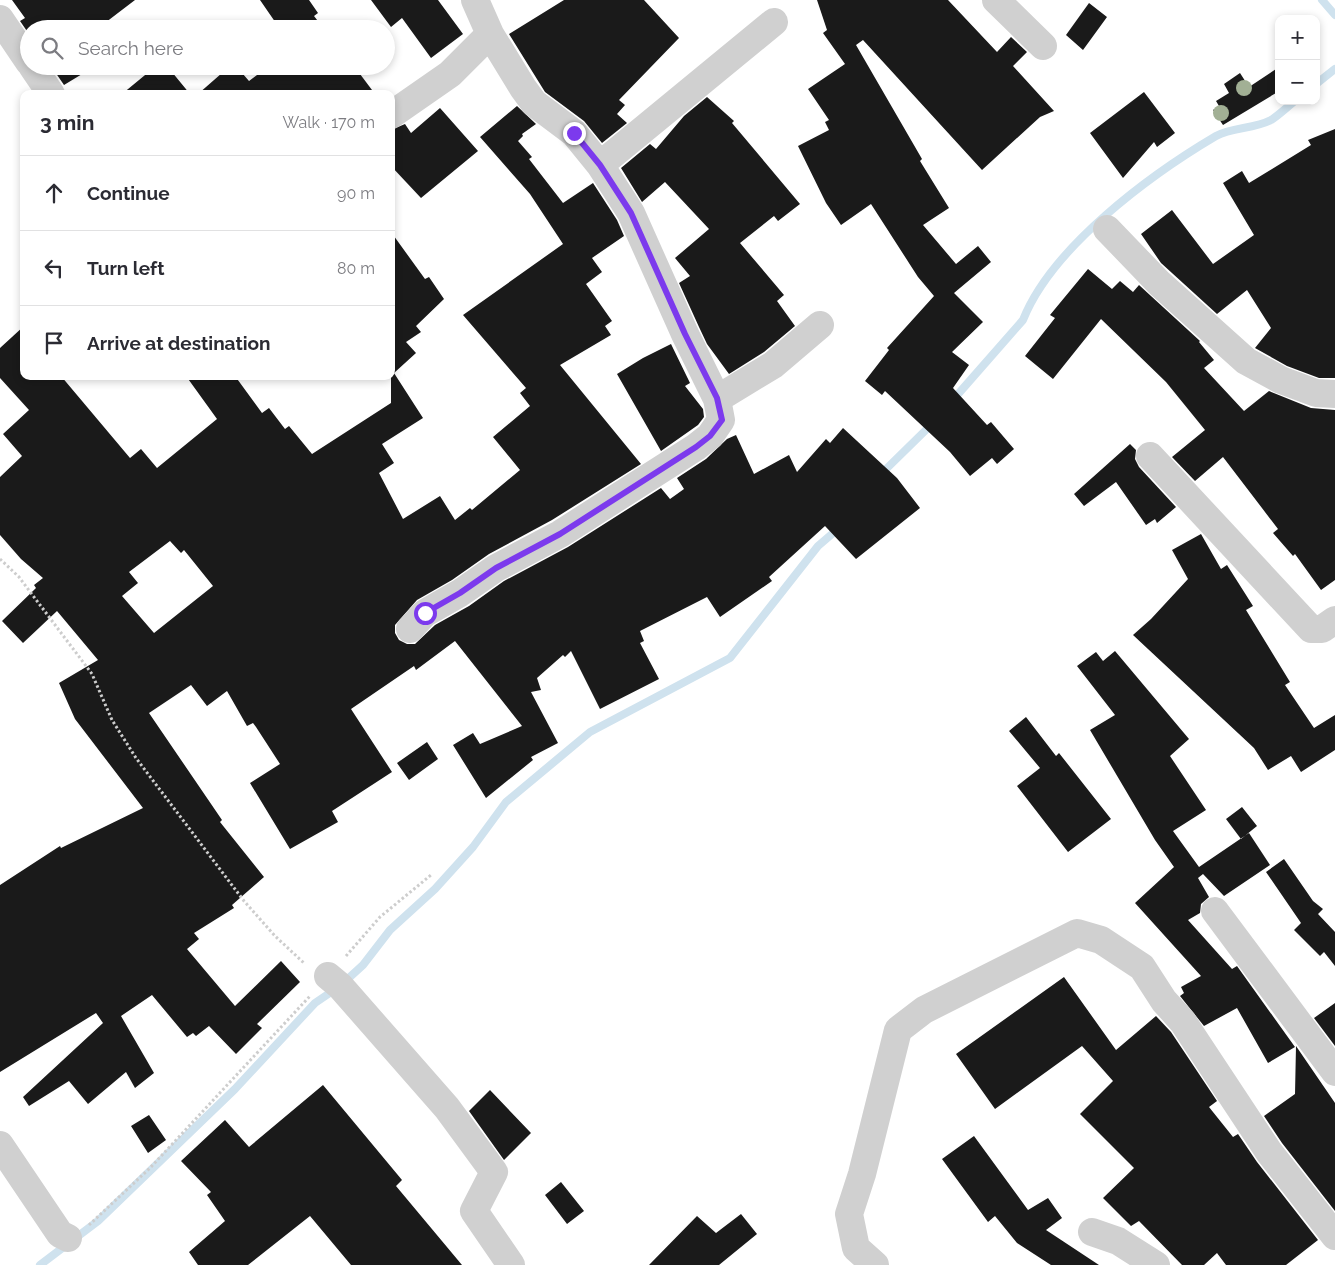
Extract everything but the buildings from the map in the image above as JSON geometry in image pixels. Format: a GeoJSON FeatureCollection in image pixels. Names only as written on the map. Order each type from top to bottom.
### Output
{"type":"FeatureCollection","features":[{"type":"Feature","properties":{"kind":"street"},"geometry":{"type":"LineString","coordinates":[[410,629],[425,613],[460,593],[496,568],[560,534],[710,436],[722,420],[717,398],[685,334],[631,213],[600,165],[574,133],[534,103],[510,69],[490,34],[475,0]]}},
{"type":"Feature","properties":{"kind":"street"},"geometry":{"type":"LineString","coordinates":[[996,0],[1043,46]]}},
{"type":"Feature","properties":{"kind":"street"},"geometry":{"type":"LineString","coordinates":[[0,18],[20,48]]}},
{"type":"Feature","properties":{"kind":"street"},"geometry":{"type":"LineString","coordinates":[[600,165],[774,22]]}},
{"type":"Feature","properties":{"kind":"street"},"geometry":{"type":"LineString","coordinates":[[395,112],[450,74],[490,34]]}},
{"type":"Feature","properties":{"kind":"street"},"geometry":{"type":"LineString","coordinates":[[38,75],[48,90]]}},
{"type":"Feature","properties":{"kind":"street"},"geometry":{"type":"LineString","coordinates":[[1107,229],[1159,283],[1246,361],[1281,380],[1316,393],[1335,394]]}},
{"type":"Feature","properties":{"kind":"street"},"geometry":{"type":"LineString","coordinates":[[717,398],[773,365],[820,325]]}},
{"type":"Feature","properties":{"kind":"street"},"geometry":{"type":"LineString","coordinates":[[1150,456],[1311,629],[1322,629],[1335,620]]}},
{"type":"Feature","properties":{"kind":"street"},"geometry":{"type":"LineString","coordinates":[[1215,911],[1335,1072]]}},
{"type":"Feature","properties":{"kind":"street"},"geometry":{"type":"LineString","coordinates":[[875,1265],[856,1248],[849,1214],[862,1174],[898,1030],[924,1010],[1077,933],[1101,940],[1142,967],[1164,1001],[1183,1022],[1269,1152],[1335,1236]]}},
{"type":"Feature","properties":{"kind":"street"},"geometry":{"type":"LineString","coordinates":[[326,979],[340,986],[447,1108],[494,1172],[474,1211],[511,1265]]}},
{"type":"Feature","properties":{"kind":"street"},"geometry":{"type":"LineString","coordinates":[[0,1145],[60,1234],[68,1238]]}},
{"type":"Feature","properties":{"kind":"street"},"geometry":{"type":"LineString","coordinates":[[1092,1232],[1118,1241],[1156,1265]]}},
{"type":"Feature","properties":{"kind":"path"},"geometry":{"type":"LineString","coordinates":[[0,560],[20,577],[92,674],[112,720],[136,758],[238,894],[276,936],[326,979]]}},
{"type":"Feature","properties":{"kind":"path"},"geometry":{"type":"LineString","coordinates":[[68,1238],[99,1218],[150,1168],[326,979],[380,917],[431,875]]}},
{"type":"Feature","properties":{"kind":"waterway"},"geometry":{"type":"LineString","coordinates":[[1322,0],[1335,15]]}},
{"type":"Feature","properties":{"kind":"waterway"},"geometry":{"type":"LineString","coordinates":[[1320,81],[1335,69]]}},
{"type":"Feature","properties":{"kind":"waterway"},"geometry":{"type":"LineString","coordinates":[[952,401],[1023,320],[1037,293],[1056,266],[1079,240],[1106,215],[1162,171],[1216,136],[1264,123],[1277,116],[1290,105]]}},
{"type":"Feature","properties":{"kind":"waterway"},"geometry":{"type":"LineString","coordinates":[[881,474],[933,423]]}},
{"type":"Feature","properties":{"kind":"waterway"},"geometry":{"type":"LineString","coordinates":[[40,1265],[98,1221],[235,1089],[315,1003],[340,986],[363,965],[390,930],[435,889],[473,847],[506,802],[590,732],[730,658],[818,546],[839,528]]}},
{"type":"Feature","properties":{"kind":"route"},"geometry":{"type":"LineString","coordinates":[[425,613],[460,593],[496,568],[560,534],[696,447],[717,429],[722,420],[721,407],[685,334],[631,213],[612,180],[574,133]]}}]}
